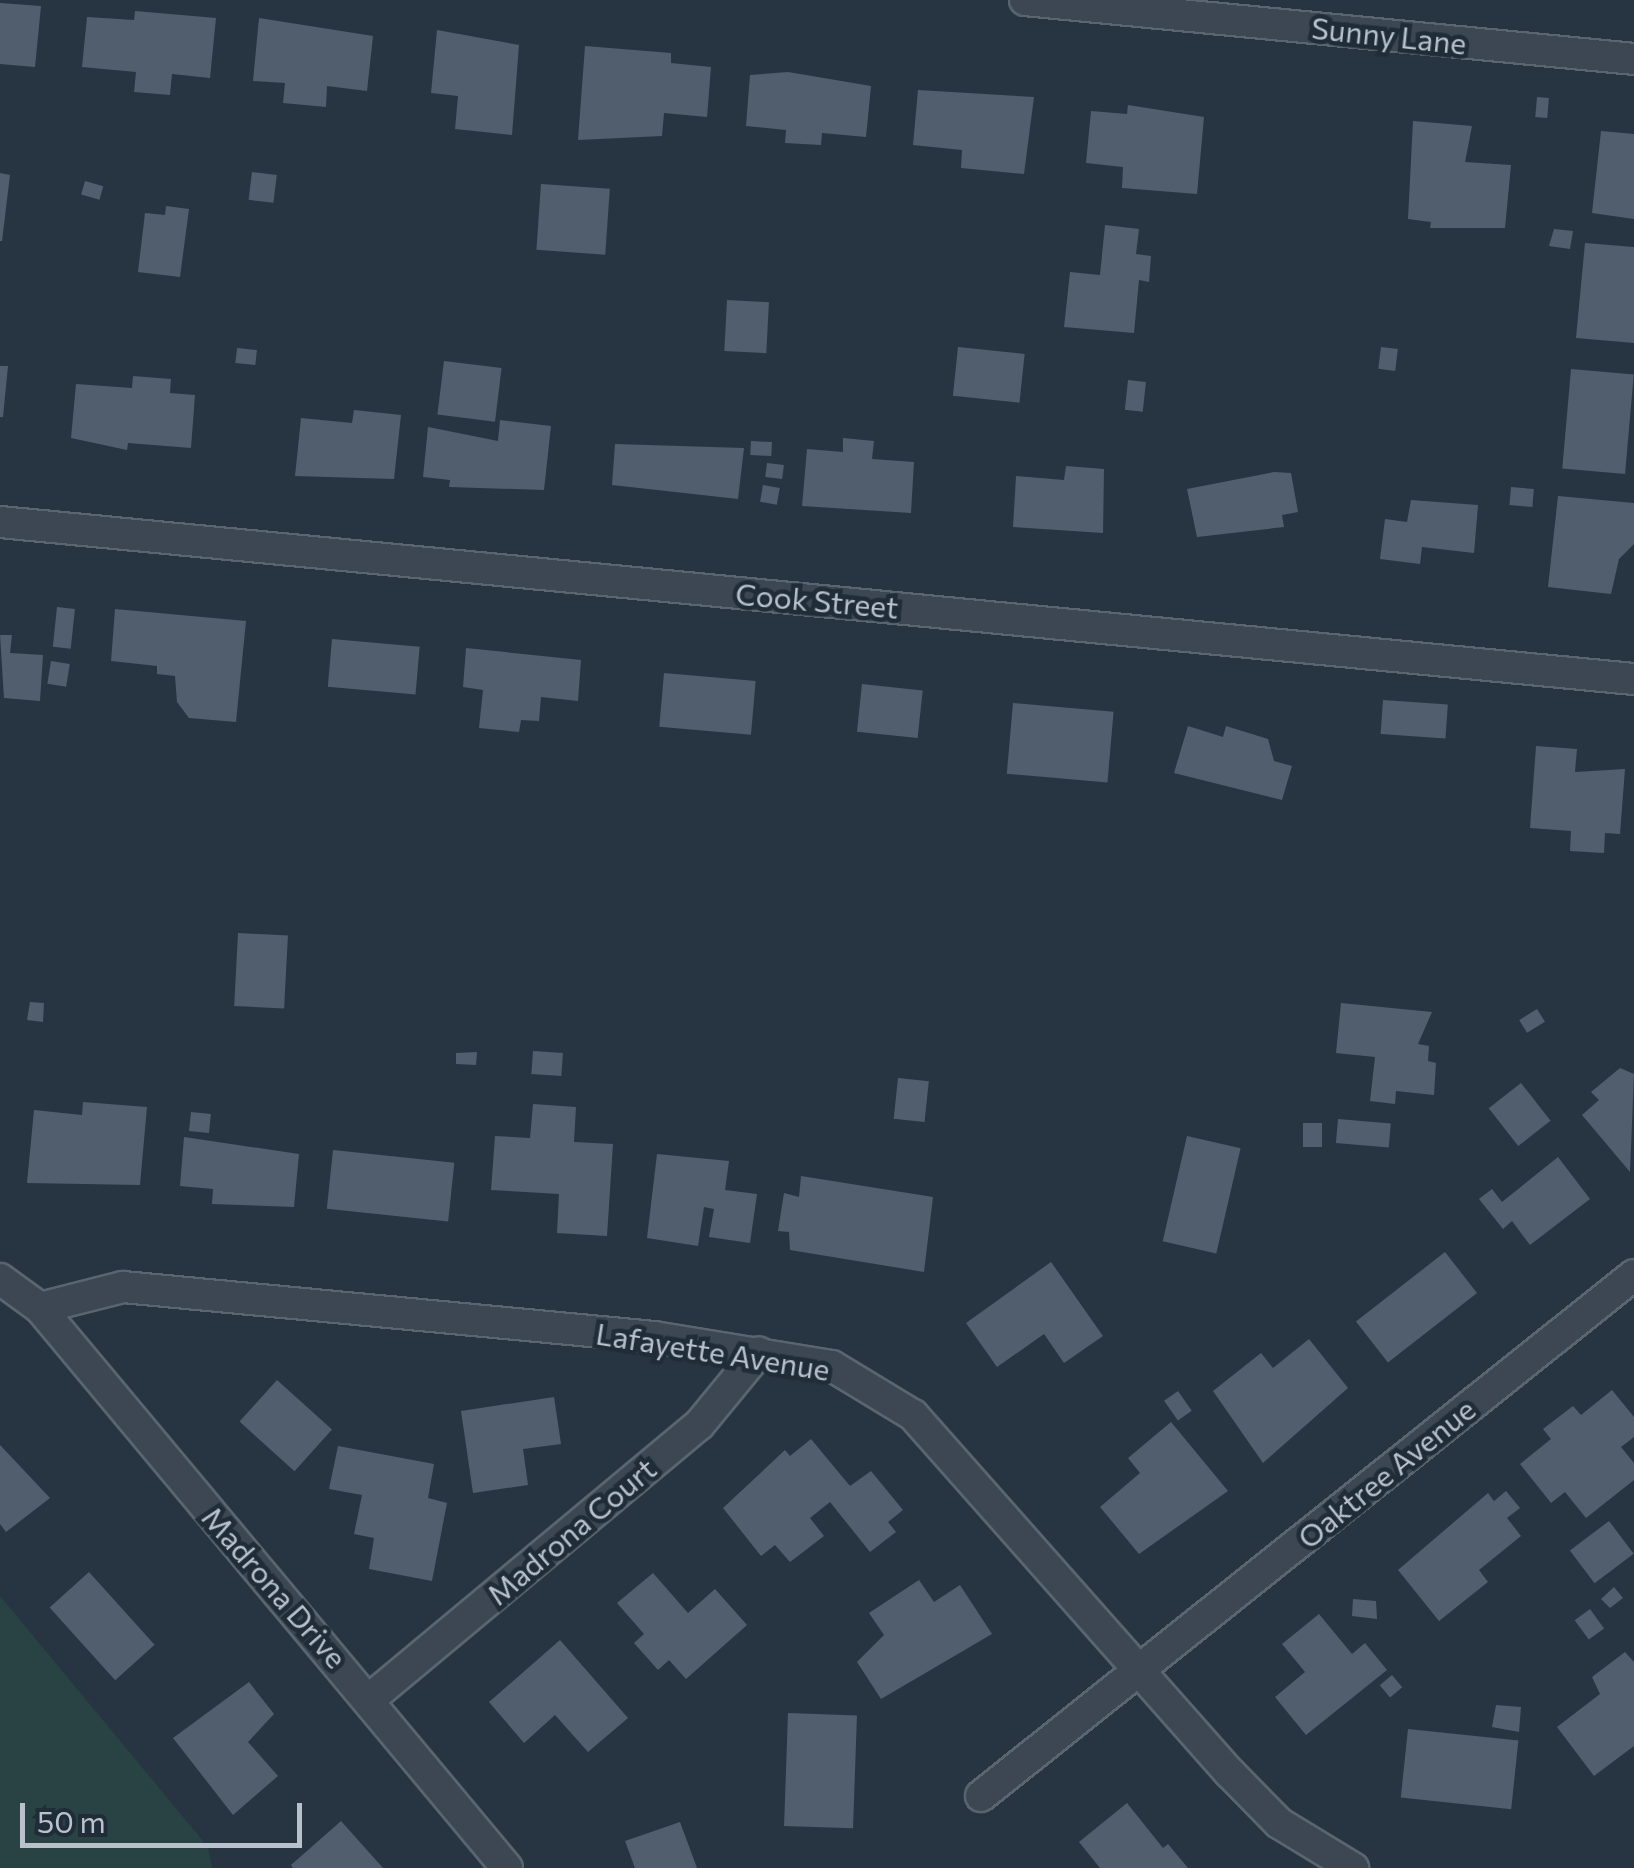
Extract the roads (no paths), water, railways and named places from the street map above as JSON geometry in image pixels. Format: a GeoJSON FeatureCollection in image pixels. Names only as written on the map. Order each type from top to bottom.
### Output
{"type":"FeatureCollection","features":[{"type":"Feature","properties":{"kind":"street","name":"Sunny Lane"},"geometry":{"type":"LineString","coordinates":[[1024,0],[1634,59]]}},
{"type":"Feature","properties":{"kind":"street","name":"Cook Street"},"geometry":{"type":"LineString","coordinates":[[0,522],[1634,679]]}},
{"type":"Feature","properties":{"kind":"street","name":"Oaktree Avenue"},"geometry":{"type":"LineString","coordinates":[[981,1796],[1634,1274]]}},
{"type":"Feature","properties":{"kind":"street"},"geometry":{"type":"LineString","coordinates":[[0,1278],[40,1308]]}},
{"type":"Feature","properties":{"kind":"street","name":"Lafayette Avenue"},"geometry":{"type":"LineString","coordinates":[[40,1308],[123,1287],[759,1352],[832,1366],[913,1416],[1138,1671],[1279,1823],[1353,1868]]}},
{"type":"Feature","properties":{"kind":"street","name":"Madrona Drive"},"geometry":{"type":"LineString","coordinates":[[40,1308],[371,1698],[508,1868]]}},
{"type":"Feature","properties":{"kind":"street","name":"Madrona Court"},"geometry":{"type":"LineString","coordinates":[[371,1698],[698,1425],[759,1352]]}}]}
